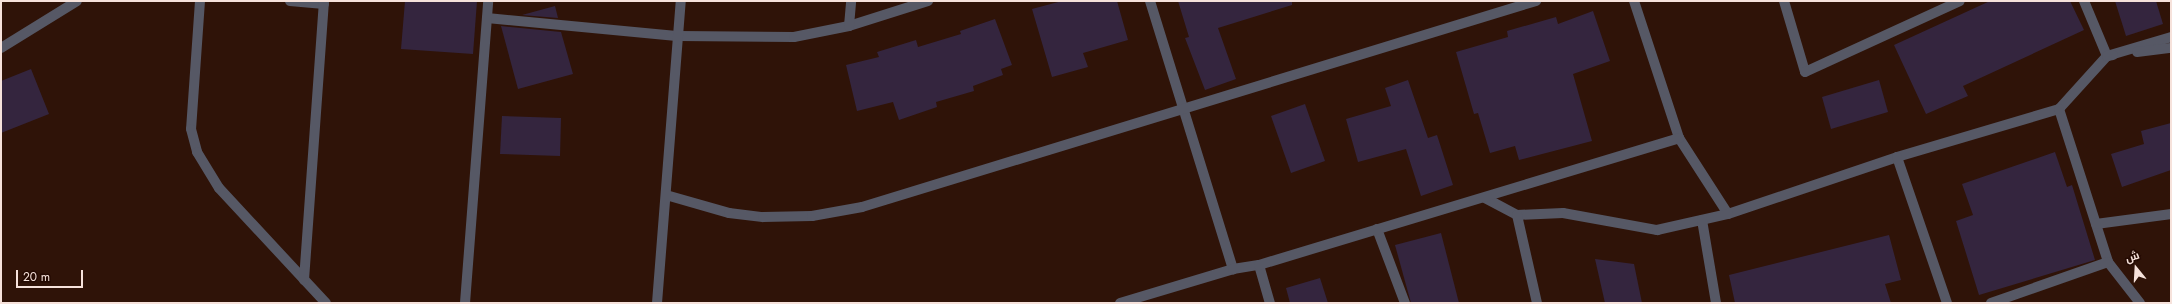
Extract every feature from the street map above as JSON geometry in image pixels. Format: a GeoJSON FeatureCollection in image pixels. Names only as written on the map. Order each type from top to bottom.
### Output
{"type":"FeatureCollection","features":[{"type":"Feature","properties":{"kind":"street"},"geometry":{"type":"LineString","coordinates":[[1,48],[77,1]]}},
{"type":"Feature","properties":{"kind":"street"},"geometry":{"type":"LineString","coordinates":[[200,1],[191,129],[197,152],[219,188],[326,303]]}},
{"type":"Feature","properties":{"kind":"street"},"geometry":{"type":"LineString","coordinates":[[290,1],[324,2],[304,280]]}},
{"type":"Feature","properties":{"kind":"street"},"geometry":{"type":"LineString","coordinates":[[465,303],[488,1]]}},
{"type":"Feature","properties":{"kind":"street"},"geometry":{"type":"LineString","coordinates":[[657,303],[680,36],[681,1]]}},
{"type":"Feature","properties":{"kind":"street"},"geometry":{"type":"LineString","coordinates":[[849,26],[851,1]]}},
{"type":"Feature","properties":{"kind":"street"},"geometry":{"type":"LineString","coordinates":[[487,18],[680,36],[794,37],[849,26],[928,1]]}},
{"type":"Feature","properties":{"kind":"street"},"geometry":{"type":"LineString","coordinates":[[1150,1],[1182,110],[1233,269]]}},
{"type":"Feature","properties":{"kind":"street"},"geometry":{"type":"LineString","coordinates":[[666,194],[745,216],[812,216],[862,207],[1536,1]]}},
{"type":"Feature","properties":{"kind":"street"},"geometry":{"type":"LineString","coordinates":[[1634,1],[1679,138],[1728,214]]}},
{"type":"Feature","properties":{"kind":"street"},"geometry":{"type":"LineString","coordinates":[[1784,1],[1805,72],[1960,1]]}},
{"type":"Feature","properties":{"kind":"street"},"geometry":{"type":"LineString","coordinates":[[2084,1],[2107,56]]}},
{"type":"Feature","properties":{"kind":"street"},"geometry":{"type":"LineString","coordinates":[[1485,198],[1517,215],[1563,213],[1657,230],[1728,214],[1897,157],[2060,109],[2107,56],[2171,37]]}},
{"type":"Feature","properties":{"kind":"street"},"geometry":{"type":"LineString","coordinates":[[2107,56],[2171,48]]}},
{"type":"Feature","properties":{"kind":"street"},"geometry":{"type":"LineString","coordinates":[[2060,109],[2108,262],[2140,303]]}},
{"type":"Feature","properties":{"kind":"street"},"geometry":{"type":"LineString","coordinates":[[1120,303],[1233,269],[1259,265],[1485,198],[1679,138]]}},
{"type":"Feature","properties":{"kind":"street"},"geometry":{"type":"LineString","coordinates":[[1897,157],[1947,303]]}},
{"type":"Feature","properties":{"kind":"street"},"geometry":{"type":"LineString","coordinates":[[2096,224],[2171,214]]}},
{"type":"Feature","properties":{"kind":"street"},"geometry":{"type":"LineString","coordinates":[[1517,215],[1537,303]]}},
{"type":"Feature","properties":{"kind":"street"},"geometry":{"type":"LineString","coordinates":[[1702,220],[1716,303]]}},
{"type":"Feature","properties":{"kind":"street"},"geometry":{"type":"LineString","coordinates":[[1377,229],[1405,303]]}},
{"type":"Feature","properties":{"kind":"street"},"geometry":{"type":"LineString","coordinates":[[1992,303],[2108,262]]}},
{"type":"Feature","properties":{"kind":"street"},"geometry":{"type":"LineString","coordinates":[[1259,265],[1270,303]]}},
{"type":"Feature","properties":{"kind":"building"},"geometry":{"type":"Polygon","coordinates":[[[405,1],[477,1],[473,54],[401,49],[405,1]]]}},
{"type":"Feature","properties":{"kind":"building"},"geometry":{"type":"Polygon","coordinates":[[[1062,1],[1117,1],[1128,40],[1083,53],[1088,67],[1052,77],[1032,9],[1062,1]]]}},
{"type":"Feature","properties":{"kind":"building"},"geometry":{"type":"Polygon","coordinates":[[[1178,1],[1292,1],[1292,5],[1218,28],[1236,79],[1205,90],[1185,38],[1189,37],[1178,1]]]}},
{"type":"Feature","properties":{"kind":"building"},"geometry":{"type":"Polygon","coordinates":[[[1990,1],[2070,1],[2084,30],[1963,86],[1968,96],[1926,114],[1894,45],[1990,1]]]}},
{"type":"Feature","properties":{"kind":"building"},"geometry":{"type":"Polygon","coordinates":[[[2115,1],[2156,1],[2163,24],[2126,36],[2115,1]]]}},
{"type":"Feature","properties":{"kind":"building"},"geometry":{"type":"Polygon","coordinates":[[[555,6],[558,18],[522,15],[555,6]]]}},
{"type":"Feature","properties":{"kind":"building"},"geometry":{"type":"Polygon","coordinates":[[[1593,11],[1610,61],[1573,74],[1592,141],[1519,160],[1515,146],[1490,153],[1478,113],[1474,114],[1456,52],[1508,37],[1507,31],[1556,17],[1558,24],[1593,11]]]}},
{"type":"Feature","properties":{"kind":"building"},"geometry":{"type":"Polygon","coordinates":[[[995,19],[1012,65],[1001,69],[1003,75],[973,86],[974,91],[936,102],[937,107],[899,120],[893,102],[857,111],[846,65],[879,57],[877,52],[916,40],[918,47],[961,34],[960,31],[995,19]]]}},
{"type":"Feature","properties":{"kind":"building"},"geometry":{"type":"Polygon","coordinates":[[[501,26],[561,32],[573,74],[518,89],[501,26]]]}},
{"type":"Feature","properties":{"kind":"building"},"geometry":{"type":"Polygon","coordinates":[[[31,69],[49,114],[1,133],[1,81],[31,69]]]}},
{"type":"Feature","properties":{"kind":"building"},"geometry":{"type":"Polygon","coordinates":[[[1408,80],[1428,138],[1437,135],[1453,185],[1421,196],[1406,149],[1358,162],[1346,119],[1391,106],[1385,88],[1408,80]]]}},
{"type":"Feature","properties":{"kind":"building"},"geometry":{"type":"Polygon","coordinates":[[[1879,80],[1888,112],[1831,129],[1822,97],[1879,80]]]}},
{"type":"Feature","properties":{"kind":"building"},"geometry":{"type":"Polygon","coordinates":[[[1305,104],[1325,161],[1291,173],[1271,116],[1305,104]]]}},
{"type":"Feature","properties":{"kind":"building"},"geometry":{"type":"Polygon","coordinates":[[[502,116],[561,118],[560,156],[500,154],[502,116]]]}},
{"type":"Feature","properties":{"kind":"building"},"geometry":{"type":"Polygon","coordinates":[[[2171,123],[2171,170],[2122,187],[2111,154],[2144,144],[2141,131],[2171,123]]]}},
{"type":"Feature","properties":{"kind":"building"},"geometry":{"type":"Polygon","coordinates":[[[2055,152],[2067,187],[2072,185],[2095,260],[1979,295],[1956,221],[1973,215],[1962,184],[2055,152]]]}},
{"type":"Feature","properties":{"kind":"building"},"geometry":{"type":"Polygon","coordinates":[[[1441,233],[1459,303],[1411,303],[1395,245],[1441,233]]]}},
{"type":"Feature","properties":{"kind":"building"},"geometry":{"type":"Polygon","coordinates":[[[1889,235],[1901,280],[1885,284],[1891,303],[1735,303],[1729,275],[1889,235]]]}},
{"type":"Feature","properties":{"kind":"building"},"geometry":{"type":"Polygon","coordinates":[[[1595,259],[1634,264],[1642,303],[1605,303],[1595,259]]]}},
{"type":"Feature","properties":{"kind":"building"},"geometry":{"type":"Polygon","coordinates":[[[1320,278],[1328,303],[1290,303],[1286,288],[1320,278]]]}}]}
